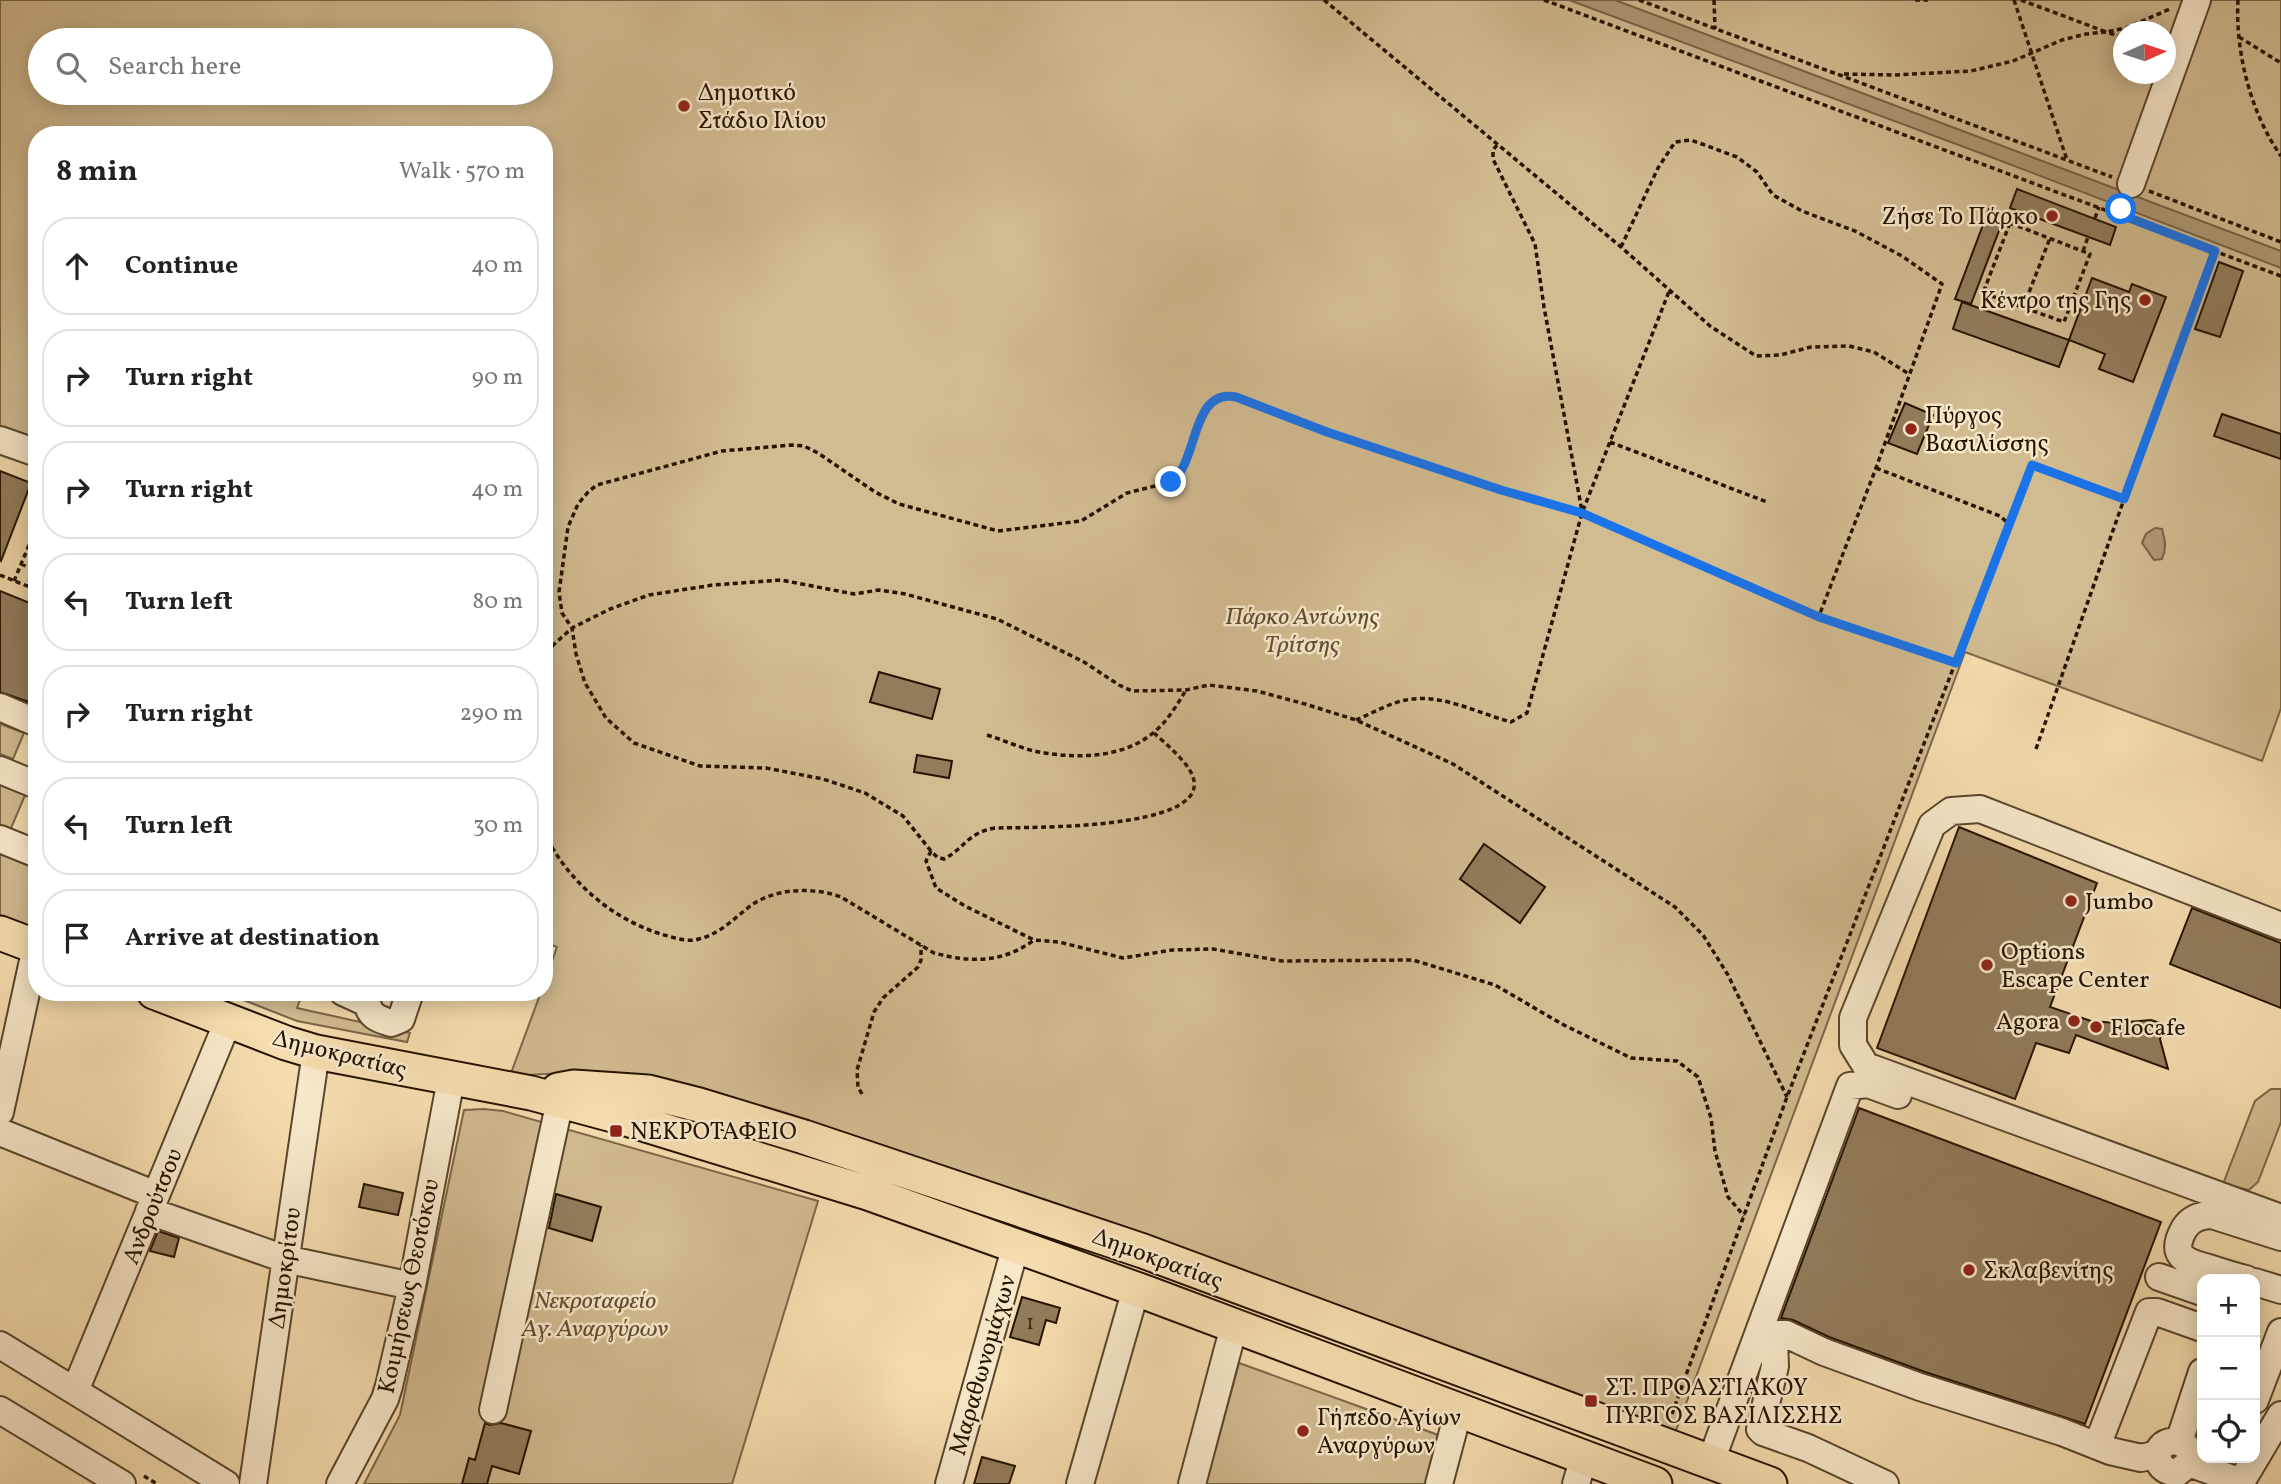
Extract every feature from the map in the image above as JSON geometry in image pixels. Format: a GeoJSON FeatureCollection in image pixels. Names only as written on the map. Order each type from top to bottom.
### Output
{"type":"FeatureCollection","features":[{"type":"Feature","properties":{"kind":"main road"},"geometry":{"type":"LineString","coordinates":[[0,933],[28,944]]}},
{"type":"Feature","properties":{"kind":"main road","name":"Δημοκρατίας"},"geometry":{"type":"LineString","coordinates":[[178,1001],[316,1052],[546,1097],[868,1193],[1459,1409],[1580,1470],[1655,1484]]}},
{"type":"Feature","properties":{"kind":"main road","name":"Δημοκρατίας"},"geometry":{"type":"LineString","coordinates":[[546,1097],[574,1087],[640,1091],[747,1119],[1143,1251],[1770,1484]]}},
{"type":"Feature","properties":{"kind":"street"},"geometry":{"type":"LineString","coordinates":[[2131,184],[2197,0]]}},
{"type":"Feature","properties":{"kind":"street"},"geometry":{"type":"LineString","coordinates":[[0,440],[28,450]]}},
{"type":"Feature","properties":{"kind":"street"},"geometry":{"type":"LineString","coordinates":[[0,707],[28,719]]}},
{"type":"Feature","properties":{"kind":"street"},"geometry":{"type":"LineString","coordinates":[[0,770],[28,782]]}},
{"type":"Feature","properties":{"kind":"street"},"geometry":{"type":"LineString","coordinates":[[2274,1217],[1866,1066],[1853,1045],[1853,1018],[1932,825],[1951,811],[1980,809],[2281,926]]}},
{"type":"Feature","properties":{"kind":"street"},"geometry":{"type":"LineString","coordinates":[[0,839],[28,850]]}},
{"type":"Feature","properties":{"kind":"street"},"geometry":{"type":"LineString","coordinates":[[0,1112],[28,984]]}},
{"type":"Feature","properties":{"kind":"street"},"geometry":{"type":"LineString","coordinates":[[363,1001],[367,1003],[369,1012],[391,1023],[401,1018],[407,1001]]}},
{"type":"Feature","properties":{"kind":"street","name":"Ανδρούτσου"},"geometry":{"type":"LineString","coordinates":[[75,1391],[228,1020]]}},
{"type":"Feature","properties":{"kind":"street","name":"Δημοκρίτου"},"geometry":{"type":"LineString","coordinates":[[253,1484],[316,1052]]}},
{"type":"Feature","properties":{"kind":"street","name":"Κοιμήσεως Θεοτόκου"},"geometry":{"type":"LineString","coordinates":[[340,1484],[385,1399],[412,1286],[451,1079]]}},
{"type":"Feature","properties":{"kind":"street"},"geometry":{"type":"LineString","coordinates":[[1711,1461],[1850,1086],[1868,1084],[2274,1217]]}},
{"type":"Feature","properties":{"kind":"street"},"geometry":{"type":"LineString","coordinates":[[494,1410],[546,1097]]}},
{"type":"Feature","properties":{"kind":"street"},"geometry":{"type":"LineString","coordinates":[[0,1132],[153,1203],[285,1259],[412,1286]]}},
{"type":"Feature","properties":{"kind":"street"},"geometry":{"type":"LineString","coordinates":[[2226,1274],[2186,1262],[2179,1253],[2178,1241],[2189,1222],[2203,1215],[2274,1217]]}},
{"type":"Feature","properties":{"kind":"street","name":"Μαραθωνομάχων"},"geometry":{"type":"LineString","coordinates":[[949,1484],[1016,1245]]}},
{"type":"Feature","properties":{"kind":"street"},"geometry":{"type":"LineString","coordinates":[[2159,1277],[2197,1290]]}},
{"type":"Feature","properties":{"kind":"street"},"geometry":{"type":"LineString","coordinates":[[2260,1284],[2281,1290]]}},
{"type":"Feature","properties":{"kind":"street"},"geometry":{"type":"LineString","coordinates":[[1080,1484],[1136,1289]]}},
{"type":"Feature","properties":{"kind":"street"},"geometry":{"type":"LineString","coordinates":[[2097,1446],[2150,1312],[2197,1326]]}},
{"type":"Feature","properties":{"kind":"street"},"geometry":{"type":"LineString","coordinates":[[1192,1484],[1234,1326]]}},
{"type":"Feature","properties":{"kind":"street"},"geometry":{"type":"LineString","coordinates":[[2260,1387],[2281,1332]]}},
{"type":"Feature","properties":{"kind":"street"},"geometry":{"type":"LineString","coordinates":[[1885,1484],[1827,1456],[1760,1429],[1776,1366],[1774,1341],[1778,1335],[1786,1334],[1824,1352],[1920,1387],[2062,1432],[2097,1446],[2141,1458],[2184,1460],[2243,1479],[2281,1415]]}},
{"type":"Feature","properties":{"kind":"street"},"geometry":{"type":"LineString","coordinates":[[0,1345],[226,1484]]}},
{"type":"Feature","properties":{"kind":"street"},"geometry":{"type":"LineString","coordinates":[[2184,1460],[2197,1400]]}},
{"type":"Feature","properties":{"kind":"street"},"geometry":{"type":"LineString","coordinates":[[1439,1484],[1459,1409]]}},
{"type":"Feature","properties":{"kind":"street"},"geometry":{"type":"LineString","coordinates":[[0,1410],[114,1482]]}},
{"type":"Feature","properties":{"kind":"path"},"geometry":{"type":"LineString","coordinates":[[1324,0],[1621,247],[1710,327],[1756,356],[1780,355],[1811,347],[1849,346],[1874,352],[1909,374]]}},
{"type":"Feature","properties":{"kind":"path"},"geometry":{"type":"LineString","coordinates":[[1544,0],[2099,207],[2120,211],[2281,276]]}},
{"type":"Feature","properties":{"kind":"path"},"geometry":{"type":"LineString","coordinates":[[1639,0],[2281,242]]}},
{"type":"Feature","properties":{"kind":"path"},"geometry":{"type":"LineString","coordinates":[[1714,0],[1715,29]]}},
{"type":"Feature","properties":{"kind":"path"},"geometry":{"type":"LineString","coordinates":[[1915,0],[1928,0]]}},
{"type":"Feature","properties":{"kind":"path"},"geometry":{"type":"LineString","coordinates":[[2014,0],[2067,160]]}},
{"type":"Feature","properties":{"kind":"path"},"geometry":{"type":"LineString","coordinates":[[2021,0],[2113,34]]}},
{"type":"Feature","properties":{"kind":"path"},"geometry":{"type":"LineString","coordinates":[[2238,0],[2241,61],[2255,105],[2281,156]]}},
{"type":"Feature","properties":{"kind":"path"},"geometry":{"type":"LineString","coordinates":[[1838,74],[1895,75],[1971,71],[2013,61],[2062,40],[2126,28],[2172,8]]}},
{"type":"Feature","properties":{"kind":"path"},"geometry":{"type":"LineString","coordinates":[[2239,37],[2281,63]]}},
{"type":"Feature","properties":{"kind":"path"},"geometry":{"type":"LineString","coordinates":[[1621,247],[1658,168],[1675,142],[1691,140],[1737,157],[1757,172],[1773,195],[1802,211],[1855,230],[1902,256],[1942,284],[1819,617]]}},
{"type":"Feature","properties":{"kind":"path"},"geometry":{"type":"LineString","coordinates":[[1497,145],[1493,150],[1493,159],[1535,244],[1582,513]]}},
{"type":"Feature","properties":{"kind":"path"},"geometry":{"type":"LineString","coordinates":[[2095,218],[2099,207]]}},
{"type":"Feature","properties":{"kind":"path"},"geometry":{"type":"LineString","coordinates":[[2010,223],[2050,238],[2090,254],[2064,322],[1983,293],[2010,223]]}},
{"type":"Feature","properties":{"kind":"path"},"geometry":{"type":"LineString","coordinates":[[2083,251],[2088,237]]}},
{"type":"Feature","properties":{"kind":"path"},"geometry":{"type":"LineString","coordinates":[[2023,308],[2050,238]]}},
{"type":"Feature","properties":{"kind":"path"},"geometry":{"type":"LineString","coordinates":[[2036,749],[2215,251]]}},
{"type":"Feature","properties":{"kind":"path"},"geometry":{"type":"LineString","coordinates":[[1356,720],[1406,699],[1445,700],[1482,715],[1511,722],[1527,713],[1582,513],[1670,289]]}},
{"type":"Feature","properties":{"kind":"path"},"geometry":{"type":"LineString","coordinates":[[1154,733],[1175,753],[1193,777],[1194,791],[1189,800],[1181,806],[1163,813],[1083,827],[983,830],[944,859],[937,857],[903,816],[864,793],[823,779],[766,768],[701,766],[634,743],[606,718],[585,683],[572,628],[562,613],[559,592],[568,527],[578,504],[597,485],[722,451],[792,445],[804,446],[818,453],[875,492],[900,505],[983,528],[998,531],[1081,521],[1127,493],[1164,485],[1177,478],[1205,411],[1215,399],[1225,395],[1501,490],[1582,513],[1819,617],[1956,663]]}},
{"type":"Feature","properties":{"kind":"path"},"geometry":{"type":"LineString","coordinates":[[1610,442],[1767,502]]}},
{"type":"Feature","properties":{"kind":"path"},"geometry":{"type":"LineString","coordinates":[[1662,1443],[1787,1097],[2032,465],[2124,499]]}},
{"type":"Feature","properties":{"kind":"path"},"geometry":{"type":"LineString","coordinates":[[1876,468],[2000,516],[2009,524]]}},
{"type":"Feature","properties":{"kind":"path"},"geometry":{"type":"LineString","coordinates":[[14,581],[28,547]]}},
{"type":"Feature","properties":{"kind":"path"},"geometry":{"type":"LineString","coordinates":[[21,564],[28,567]]}},
{"type":"Feature","properties":{"kind":"path"},"geometry":{"type":"LineString","coordinates":[[0,575],[28,586]]}},
{"type":"Feature","properties":{"kind":"path"},"geometry":{"type":"LineString","coordinates":[[553,645],[572,628],[610,609],[649,595],[713,584],[790,580],[845,593],[890,591],[996,619],[1055,646],[1132,691],[1186,690],[1209,685],[1257,691],[1356,720],[1454,764],[1675,907],[1703,935],[1728,975],[1787,1097]]}},
{"type":"Feature","properties":{"kind":"path"},"geometry":{"type":"LineString","coordinates":[[987,735],[1038,752],[1090,756],[1130,748],[1154,733],[1171,714],[1186,690]]}},
{"type":"Feature","properties":{"kind":"path"},"geometry":{"type":"LineString","coordinates":[[553,848],[563,865],[579,882],[618,915],[649,931],[685,940],[697,940],[728,926],[765,898],[811,890],[841,897],[934,953],[951,957],[1003,957],[1034,940]]}},
{"type":"Feature","properties":{"kind":"path"},"geometry":{"type":"LineString","coordinates":[[931,851],[926,861],[936,888],[965,906],[1034,940],[1059,942],[1123,958],[1172,950],[1213,949],[1282,961],[1413,960],[1495,985],[1562,1024],[1631,1058],[1677,1061],[1698,1077],[1711,1118],[1715,1151],[1728,1197],[1744,1216]]}},
{"type":"Feature","properties":{"kind":"path"},"geometry":{"type":"LineString","coordinates":[[862,1094],[858,1087],[857,1070],[877,1004],[896,984],[918,967],[921,945]]}},
{"type":"Feature","properties":{"kind":"green space","name":"Πάρκο Αντώνης Τρίτσης"},"geometry":{"type":"Polygon","coordinates":[[[0,0],[2281,0],[2281,708],[2262,761],[1965,652],[1674,1436],[582,1072],[510,1076],[538,1001],[553,1001],[553,958],[557,947],[553,945],[553,126],[28,126],[28,445],[0,435],[0,0]]]}},
{"type":"Feature","properties":{"kind":"green space"},"geometry":{"type":"Polygon","coordinates":[[[0,724],[24,733],[13,759],[0,754],[0,724]]]}},
{"type":"Feature","properties":{"kind":"green space"},"geometry":{"type":"Polygon","coordinates":[[[0,782],[26,793],[9,833],[0,829],[0,782]]]}},
{"type":"Feature","properties":{"kind":"green space"},"geometry":{"type":"Polygon","coordinates":[[[0,846],[28,858],[28,927],[0,916],[0,846]]]}},
{"type":"Feature","properties":{"kind":"green space"},"geometry":{"type":"Polygon","coordinates":[[[246,1001],[300,1001],[297,1008],[410,1033],[407,1042],[297,1021],[246,1001]]]}},
{"type":"Feature","properties":{"kind":"green space"},"geometry":{"type":"Polygon","coordinates":[[[2271,1089],[2281,1089],[2281,1122],[2258,1182],[2249,1190],[2223,1184],[2255,1101],[2271,1089]]]}},
{"type":"Feature","properties":{"kind":"green space","name":"Νεκροταφείο Αγ. Αναργύρων"},"geometry":{"type":"Polygon","coordinates":[[[464,1110],[503,1111],[818,1201],[732,1484],[364,1484],[400,1415],[464,1110]]]}},
{"type":"Feature","properties":{"kind":"green space"},"geometry":{"type":"Polygon","coordinates":[[[1239,1363],[1441,1436],[1429,1484],[1206,1484],[1239,1363]]]}},
{"type":"Feature","properties":{"kind":"shaded area"},"geometry":{"type":"Polygon","coordinates":[[[1569,0],[1615,0],[2281,251],[2281,268],[1983,154],[1569,0]]]}},
{"type":"Feature","properties":{"kind":"shaded area"},"geometry":{"type":"Polygon","coordinates":[[[2155,528],[2162,529],[2165,548],[2162,559],[2154,560],[2142,543],[2146,534],[2155,528]]]}},
{"type":"Feature","properties":{"kind":"building"},"geometry":{"type":"Polygon","coordinates":[[[2017,189],[2116,227],[2110,245],[2010,208],[2017,189]]]}},
{"type":"Feature","properties":{"kind":"building"},"geometry":{"type":"Polygon","coordinates":[[[1989,209],[2005,215],[1971,304],[1955,299],[1989,209]]]}},
{"type":"Feature","properties":{"kind":"building"},"geometry":{"type":"Polygon","coordinates":[[[2219,262],[2243,271],[2220,337],[2195,329],[2219,262]]]}},
{"type":"Feature","properties":{"kind":"building"},"geometry":{"type":"Polygon","coordinates":[[[2092,278],[2129,292],[2132,284],[2166,297],[2133,382],[2099,369],[2105,354],[2069,340],[2092,278]]]}},
{"type":"Feature","properties":{"kind":"building"},"geometry":{"type":"Polygon","coordinates":[[[1962,302],[2069,340],[2059,367],[1953,329],[1962,302]]]}},
{"type":"Feature","properties":{"kind":"building","name":"Πύργος Βασιλίσσης"},"geometry":{"type":"Polygon","coordinates":[[[1905,403],[1933,415],[1917,454],[1888,443],[1905,403]]]}},
{"type":"Feature","properties":{"kind":"building"},"geometry":{"type":"Polygon","coordinates":[[[2222,414],[2281,434],[2281,459],[2214,436],[2222,414]]]}},
{"type":"Feature","properties":{"kind":"building"},"geometry":{"type":"Polygon","coordinates":[[[0,471],[28,482],[28,491],[0,560],[0,471]]]}},
{"type":"Feature","properties":{"kind":"building"},"geometry":{"type":"Polygon","coordinates":[[[0,591],[28,602],[28,702],[0,692],[0,591]]]}},
{"type":"Feature","properties":{"kind":"building"},"geometry":{"type":"Polygon","coordinates":[[[879,672],[940,689],[932,719],[870,702],[879,672]]]}},
{"type":"Feature","properties":{"kind":"building"},"geometry":{"type":"Polygon","coordinates":[[[917,755],[952,761],[949,778],[914,772],[917,755]]]}},
{"type":"Feature","properties":{"kind":"building","name":"Options Escape Center"},"geometry":{"type":"Polygon","coordinates":[[[1959,827],[2097,883],[2050,1007],[2091,1021],[2116,1023],[2151,1020],[2163,1024],[2160,1039],[2168,1069],[2076,1035],[2069,1053],[2036,1043],[2015,1099],[1877,1048],[1959,827]]]}},
{"type":"Feature","properties":{"kind":"building"},"geometry":{"type":"Polygon","coordinates":[[[1484,844],[1545,887],[1520,923],[1460,879],[1484,844]]]}},
{"type":"Feature","properties":{"kind":"building"},"geometry":{"type":"Polygon","coordinates":[[[2192,908],[2281,943],[2281,1008],[2170,964],[2192,908]]]}},
{"type":"Feature","properties":{"kind":"building","name":"Σκλαβενίτης"},"geometry":{"type":"Polygon","coordinates":[[[1859,1108],[2161,1222],[2085,1424],[1925,1372],[1829,1337],[1793,1320],[1781,1318],[1859,1108]]]}},
{"type":"Feature","properties":{"kind":"building"},"geometry":{"type":"Polygon","coordinates":[[[364,1184],[403,1193],[398,1215],[359,1207],[364,1184]]]}},
{"type":"Feature","properties":{"kind":"building"},"geometry":{"type":"Polygon","coordinates":[[[556,1194],[601,1207],[592,1241],[549,1228],[556,1194]]]}},
{"type":"Feature","properties":{"kind":"building"},"geometry":{"type":"Polygon","coordinates":[[[158,1231],[179,1238],[174,1257],[150,1251],[158,1231]]]}},
{"type":"Feature","properties":{"kind":"building"},"geometry":{"type":"Polygon","coordinates":[[[1022,1297],[1060,1308],[1056,1323],[1046,1320],[1039,1345],[1010,1337],[1022,1297]]]}},
{"type":"Feature","properties":{"kind":"building"},"geometry":{"type":"Polygon","coordinates":[[[485,1423],[501,1423],[531,1431],[519,1474],[492,1466],[487,1484],[462,1484],[469,1458],[475,1460],[485,1423]]]}},
{"type":"Feature","properties":{"kind":"building"},"geometry":{"type":"Polygon","coordinates":[[[982,1457],[1015,1466],[1009,1484],[974,1484],[982,1457]]]}},
{"type":"Feature","properties":{"kind":"place","name":"Δημοτικό Στάδιο Ιλίου"},"geometry":{"type":"Point","coordinates":[684,106]}},
{"type":"Feature","properties":{"kind":"place","name":"Ζήσε Το Πάρκο"},"geometry":{"type":"Point","coordinates":[2052,216]}},
{"type":"Feature","properties":{"kind":"place","name":"Κέντρο της Γης"},"geometry":{"type":"Point","coordinates":[2145,300]}},
{"type":"Feature","properties":{"kind":"place","name":"Πύργος Βασιλίσσης"},"geometry":{"type":"Point","coordinates":[1911,429]}},
{"type":"Feature","properties":{"kind":"place","name":"Jumbo"},"geometry":{"type":"Point","coordinates":[2071,901]}},
{"type":"Feature","properties":{"kind":"place","name":"Options Escape Center"},"geometry":{"type":"Point","coordinates":[1987,965]}},
{"type":"Feature","properties":{"kind":"place","name":"Agora"},"geometry":{"type":"Point","coordinates":[2074,1021]}},
{"type":"Feature","properties":{"kind":"place","name":"Flocafe"},"geometry":{"type":"Point","coordinates":[2096,1027]}},
{"type":"Feature","properties":{"kind":"place","name":"ΝΕΚΡΟΤΑΦΕΙΟ"},"geometry":{"type":"Point","coordinates":[616,1131]}},
{"type":"Feature","properties":{"kind":"place","name":"Σκλαβενίτης"},"geometry":{"type":"Point","coordinates":[1969,1270]}},
{"type":"Feature","properties":{"kind":"place","name":"ΣΤ. ΠΡΟΑΣΤΙΑΚΟΥ ΠΥΡΓΟΣ ΒΑΣΙΛΙΣΣΗΣ"},"geometry":{"type":"Point","coordinates":[1591,1401]}},
{"type":"Feature","properties":{"kind":"place","name":"Γήπεδο Αγίων Αναργύρων"},"geometry":{"type":"Point","coordinates":[1303,1431]}},
{"type":"Feature","properties":{"kind":"route"},"geometry":{"type":"LineString","coordinates":[[1171,482],[1182,470],[1209,404],[1225,395],[1236,397],[1327,432],[1501,490],[1582,513],[1819,617],[1956,663],[2032,465],[2124,499],[2215,251],[2119,214],[2121,209]]}}]}
